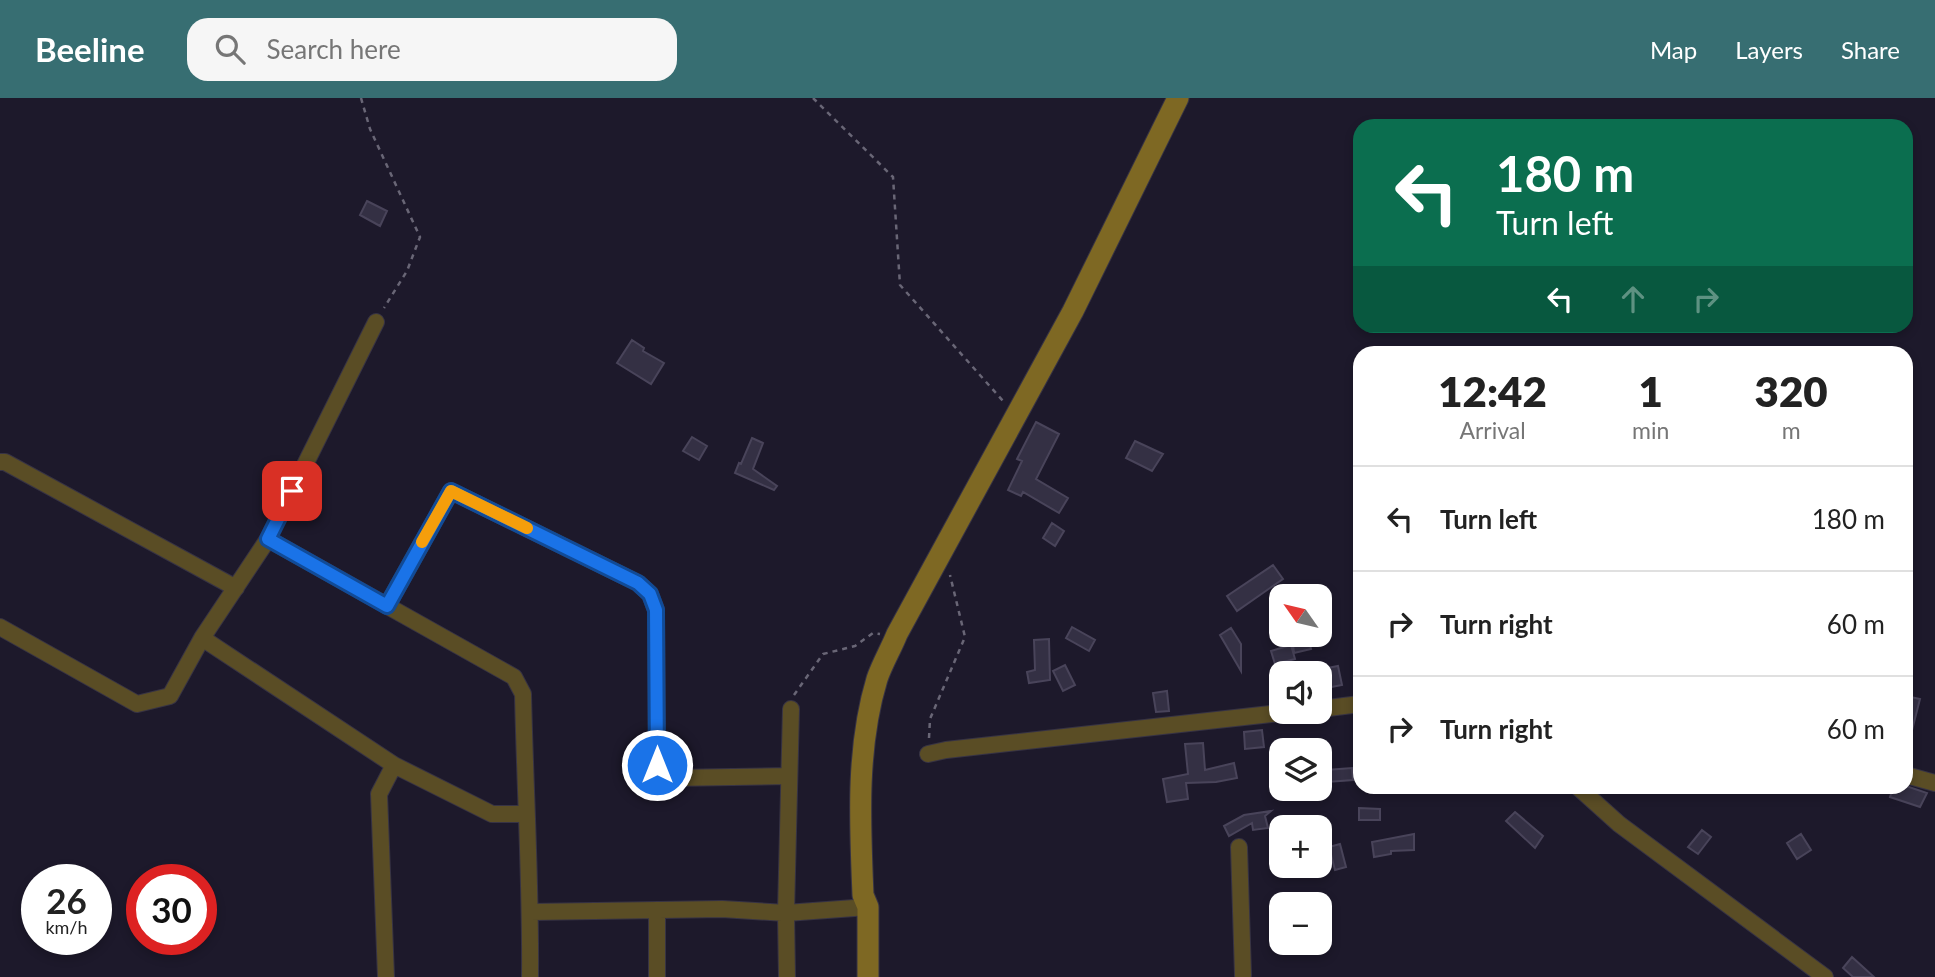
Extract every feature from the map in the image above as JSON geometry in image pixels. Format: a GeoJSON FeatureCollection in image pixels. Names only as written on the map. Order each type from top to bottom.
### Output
{"type":"FeatureCollection","features":[{"type":"Feature","properties":{"kind":"street"},"geometry":{"type":"LineString","coordinates":[[868,977],[868,907],[863,895],[861,778],[878,678],[897,634],[1073,311],[1178,98]]}},
{"type":"Feature","properties":{"kind":"street"},"geometry":{"type":"LineString","coordinates":[[0,626],[137,704],[170,696],[202,638],[268,539],[376,322]]}},
{"type":"Feature","properties":{"kind":"street"},"geometry":{"type":"LineString","coordinates":[[0,463],[5,462],[236,587]]}},
{"type":"Feature","properties":{"kind":"street"},"geometry":{"type":"LineString","coordinates":[[387,606],[451,491],[638,583],[650,594],[656,610],[657,765],[670,778],[789,776]]}},
{"type":"Feature","properties":{"kind":"street"},"geometry":{"type":"LineString","coordinates":[[268,539],[514,677],[523,694],[525,814],[531,912],[530,977]]}},
{"type":"Feature","properties":{"kind":"street"},"geometry":{"type":"LineString","coordinates":[[202,638],[394,765],[492,814],[525,814]]}},
{"type":"Feature","properties":{"kind":"street"},"geometry":{"type":"LineString","coordinates":[[1332,708],[1353,705]]}},
{"type":"Feature","properties":{"kind":"street"},"geometry":{"type":"LineString","coordinates":[[787,977],[791,709]]}},
{"type":"Feature","properties":{"kind":"street"},"geometry":{"type":"LineString","coordinates":[[928,754],[1269,714]]}},
{"type":"Feature","properties":{"kind":"street"},"geometry":{"type":"LineString","coordinates":[[386,977],[379,794],[394,765]]}},
{"type":"Feature","properties":{"kind":"street"},"geometry":{"type":"LineString","coordinates":[[1913,777],[1935,783]]}},
{"type":"Feature","properties":{"kind":"street"},"geometry":{"type":"LineString","coordinates":[[1586,794],[1619,824],[1825,977]]}},
{"type":"Feature","properties":{"kind":"street"},"geometry":{"type":"LineString","coordinates":[[1239,847],[1243,975]]}},
{"type":"Feature","properties":{"kind":"street"},"geometry":{"type":"LineString","coordinates":[[531,912],[722,909],[786,913],[868,907]]}},
{"type":"Feature","properties":{"kind":"street"},"geometry":{"type":"LineString","coordinates":[[657,910],[657,977]]}},
{"type":"Feature","properties":{"kind":"path"},"geometry":{"type":"LineString","coordinates":[[361,98],[370,129],[420,237],[407,271],[376,322]]}},
{"type":"Feature","properties":{"kind":"path"},"geometry":{"type":"LineString","coordinates":[[813,98],[893,177],[900,285],[1017,416]]}},
{"type":"Feature","properties":{"kind":"path"},"geometry":{"type":"LineString","coordinates":[[928,754],[930,719],[965,637],[941,553]]}},
{"type":"Feature","properties":{"kind":"path"},"geometry":{"type":"LineString","coordinates":[[791,709],[794,691],[823,654],[855,646],[873,633],[897,634]]}},
{"type":"Feature","properties":{"kind":"building"},"geometry":{"type":"Polygon","coordinates":[[[367,201],[387,211],[380,226],[360,215],[367,201]]]}},
{"type":"Feature","properties":{"kind":"building"},"geometry":{"type":"Polygon","coordinates":[[[632,340],[644,348],[643,351],[664,363],[651,384],[617,363],[632,340]]]}},
{"type":"Feature","properties":{"kind":"building"},"geometry":{"type":"Polygon","coordinates":[[[1036,422],[1059,434],[1036,479],[1068,498],[1059,513],[1023,492],[1021,496],[1008,490],[1022,461],[1017,459],[1036,422]]]}},
{"type":"Feature","properties":{"kind":"building"},"geometry":{"type":"Polygon","coordinates":[[[692,437],[707,446],[699,460],[683,451],[692,437]]]}},
{"type":"Feature","properties":{"kind":"building"},"geometry":{"type":"Polygon","coordinates":[[[752,438],[763,443],[753,469],[777,486],[774,490],[735,473],[752,438]]]}},
{"type":"Feature","properties":{"kind":"building"},"geometry":{"type":"Polygon","coordinates":[[[1135,441],[1163,454],[1152,471],[1126,458],[1135,441]]]}},
{"type":"Feature","properties":{"kind":"building"},"geometry":{"type":"Polygon","coordinates":[[[1052,523],[1064,531],[1055,546],[1043,538],[1052,523]]]}},
{"type":"Feature","properties":{"kind":"building"},"geometry":{"type":"Polygon","coordinates":[[[1273,565],[1283,579],[1276,584],[1269,584],[1269,589],[1237,611],[1227,596],[1273,565]]]}},
{"type":"Feature","properties":{"kind":"building"},"geometry":{"type":"Polygon","coordinates":[[[1072,627],[1095,640],[1089,651],[1066,638],[1072,627]]]}},
{"type":"Feature","properties":{"kind":"building"},"geometry":{"type":"Polygon","coordinates":[[[1231,628],[1241,644],[1241,671],[1220,635],[1231,628]]]}},
{"type":"Feature","properties":{"kind":"building"},"geometry":{"type":"Polygon","coordinates":[[[1049,639],[1050,680],[1029,683],[1027,672],[1035,670],[1034,640],[1049,639]]]}},
{"type":"Feature","properties":{"kind":"building"},"geometry":{"type":"Polygon","coordinates":[[[1292,648],[1295,659],[1274,661],[1271,651],[1292,648]]]}},
{"type":"Feature","properties":{"kind":"building"},"geometry":{"type":"Polygon","coordinates":[[[1293,648],[1311,648],[1311,649],[1294,653],[1293,648]]]}},
{"type":"Feature","properties":{"kind":"building"},"geometry":{"type":"Polygon","coordinates":[[[1065,665],[1075,685],[1063,691],[1053,671],[1065,665]]]}},
{"type":"Feature","properties":{"kind":"building"},"geometry":{"type":"Polygon","coordinates":[[[1338,666],[1342,685],[1332,687],[1332,667],[1338,666]]]}},
{"type":"Feature","properties":{"kind":"building"},"geometry":{"type":"Polygon","coordinates":[[[1167,691],[1169,711],[1156,712],[1153,693],[1167,691]]]}},
{"type":"Feature","properties":{"kind":"building"},"geometry":{"type":"Polygon","coordinates":[[[1913,698],[1920,699],[1913,726],[1913,698]]]}},
{"type":"Feature","properties":{"kind":"building"},"geometry":{"type":"Polygon","coordinates":[[[1262,730],[1264,747],[1245,749],[1244,732],[1262,730]]]}},
{"type":"Feature","properties":{"kind":"building"},"geometry":{"type":"Polygon","coordinates":[[[1203,743],[1205,770],[1234,763],[1237,778],[1186,783],[1188,799],[1167,802],[1163,779],[1188,774],[1185,744],[1203,743]]]}},
{"type":"Feature","properties":{"kind":"building"},"geometry":{"type":"Polygon","coordinates":[[[1352,768],[1353,780],[1332,782],[1332,770],[1352,768]]]}},
{"type":"Feature","properties":{"kind":"building"},"geometry":{"type":"Polygon","coordinates":[[[1913,788],[1927,793],[1920,807],[1890,797],[1891,794],[1913,794],[1913,788]]]}},
{"type":"Feature","properties":{"kind":"building"},"geometry":{"type":"Polygon","coordinates":[[[1359,808],[1380,809],[1380,820],[1359,820],[1359,808]]]}},
{"type":"Feature","properties":{"kind":"building"},"geometry":{"type":"Polygon","coordinates":[[[1271,811],[1265,816],[1268,828],[1253,830],[1252,823],[1229,836],[1224,826],[1244,815],[1271,811]]]}},
{"type":"Feature","properties":{"kind":"building"},"geometry":{"type":"Polygon","coordinates":[[[1515,812],[1543,836],[1535,848],[1506,821],[1515,812]]]}},
{"type":"Feature","properties":{"kind":"building"},"geometry":{"type":"Polygon","coordinates":[[[1702,830],[1711,837],[1698,854],[1688,847],[1702,830]]]}},
{"type":"Feature","properties":{"kind":"building"},"geometry":{"type":"Polygon","coordinates":[[[1414,834],[1414,850],[1391,851],[1391,854],[1374,857],[1372,842],[1414,834]]]}},
{"type":"Feature","properties":{"kind":"building"},"geometry":{"type":"Polygon","coordinates":[[[1801,834],[1811,850],[1797,859],[1787,843],[1801,834]]]}},
{"type":"Feature","properties":{"kind":"building"},"geometry":{"type":"Polygon","coordinates":[[[1340,844],[1346,867],[1335,870],[1332,846],[1340,844]]]}},
{"type":"Feature","properties":{"kind":"building"},"geometry":{"type":"Polygon","coordinates":[[[1852,957],[1874,977],[1853,977],[1843,968],[1852,957]]]}},
{"type":"Feature","properties":{"kind":"slow traffic"},"geometry":{"type":"LineString","coordinates":[[422,542],[451,491],[527,528]]}},
{"type":"Feature","properties":{"kind":"route"},"geometry":{"type":"LineString","coordinates":[[292,491],[268,539],[387,606],[451,491],[638,583],[650,594],[656,610],[657,765]]}}]}
